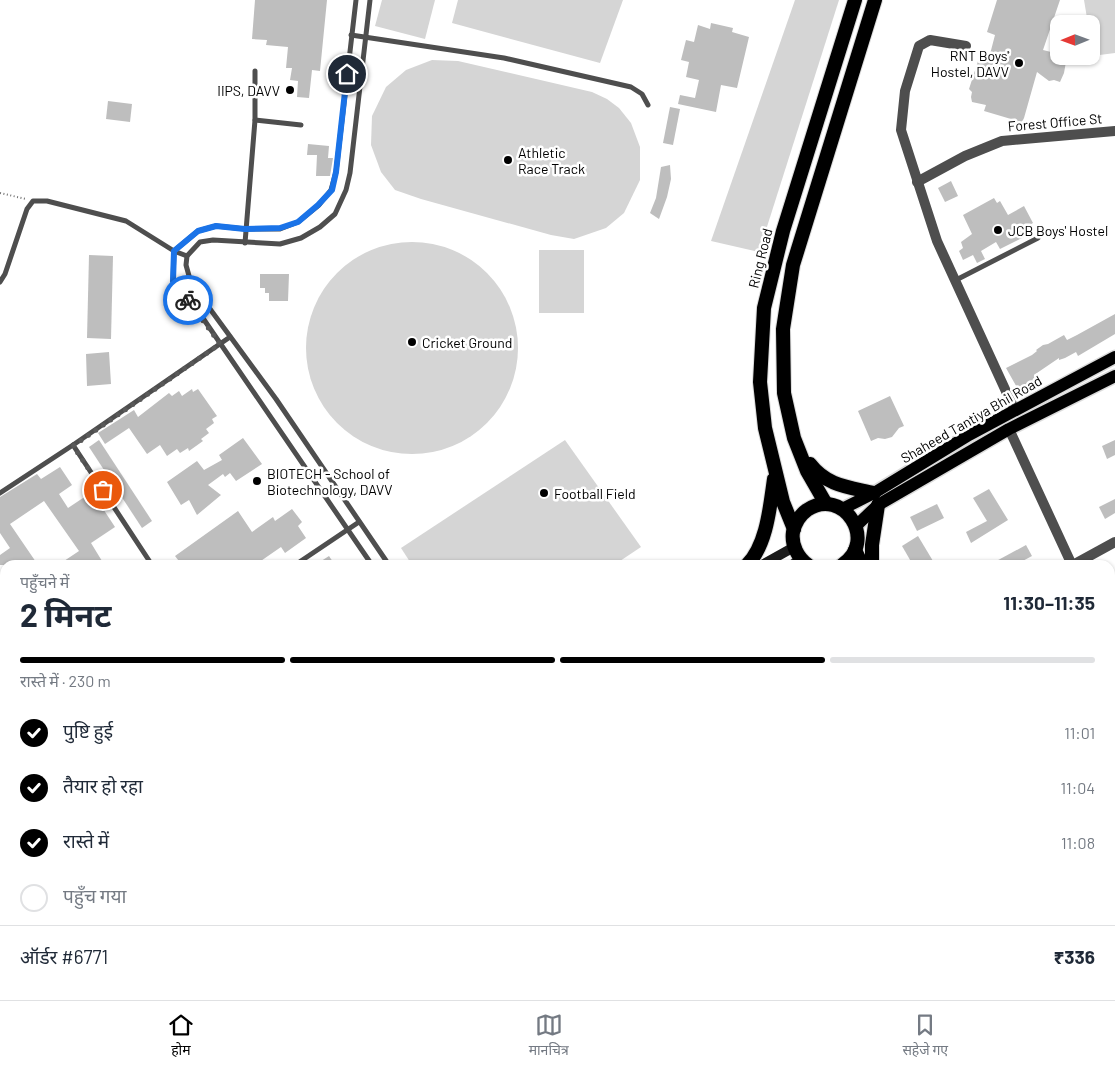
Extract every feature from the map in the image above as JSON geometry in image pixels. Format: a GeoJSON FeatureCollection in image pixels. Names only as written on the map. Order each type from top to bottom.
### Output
{"type":"FeatureCollection","features":[{"type":"Feature","properties":{"kind":"highway","name":"Ring Road"},"geometry":{"type":"LineString","coordinates":[[794,529],[783,502],[765,428],[760,382],[764,308],[783,231],[855,0]]}},
{"type":"Feature","properties":{"kind":"highway"},"geometry":{"type":"LineString","coordinates":[[826,504],[807,471],[794,438],[784,392],[783,329],[793,264],[875,0]]}},
{"type":"Feature","properties":{"kind":"highway"},"geometry":{"type":"LineString","coordinates":[[783,329],[792,410],[799,439],[809,463],[817,474],[830,482],[876,499],[872,560]]}},
{"type":"Feature","properties":{"kind":"highway"},"geometry":{"type":"LineString","coordinates":[[753,560],[767,524],[776,471]]}},
{"type":"Feature","properties":{"kind":"highway"},"geometry":{"type":"LineString","coordinates":[[799,559],[794,529],[796,522],[805,511],[818,505],[826,504],[842,509],[849,515],[856,526],[858,538],[855,550],[848,560]]}},
{"type":"Feature","properties":{"kind":"highway"},"geometry":{"type":"LineString","coordinates":[[855,550],[860,560]]}},
{"type":"Feature","properties":{"kind":"main road","name":"Shaheed Tantiya Bhil Road"},"geometry":{"type":"LineString","coordinates":[[856,526],[876,499],[969,435],[1115,357]]}},
{"type":"Feature","properties":{"kind":"main road","name":"Shaheed Tantiya Bhil Road"},"geometry":{"type":"LineString","coordinates":[[842,509],[876,499],[1115,376]]}},
{"type":"Feature","properties":{"kind":"street"},"geometry":{"type":"LineString","coordinates":[[966,46],[930,40],[919,46],[905,91],[900,130],[937,241],[1015,411]]}},
{"type":"Feature","properties":{"kind":"street","name":"Forest Office St"},"geometry":{"type":"LineString","coordinates":[[916,182],[1002,140],[1115,131]]}},
{"type":"Feature","properties":{"kind":"street"},"geometry":{"type":"LineString","coordinates":[[1009,429],[1070,560]]}},
{"type":"Feature","properties":{"kind":"street"},"geometry":{"type":"LineString","coordinates":[[1081,560],[1115,542]]}},
{"type":"Feature","properties":{"kind":"lane"},"geometry":{"type":"LineString","coordinates":[[356,0],[336,172],[332,190],[298,222],[280,228],[245,229],[216,226],[198,231],[174,251],[173,281],[196,308],[369,560]]}},
{"type":"Feature","properties":{"kind":"lane"},"geometry":{"type":"LineString","coordinates":[[370,0],[350,173],[346,190],[335,214],[320,227],[301,238],[280,244],[213,240],[200,242],[187,256],[186,265],[191,283],[276,399],[386,560]]}},
{"type":"Feature","properties":{"kind":"lane"},"geometry":{"type":"LineString","coordinates":[[352,35],[504,58],[631,88],[642,94],[648,105]]}},
{"type":"Feature","properties":{"kind":"lane"},"geometry":{"type":"LineString","coordinates":[[245,242],[255,120],[255,71]]}},
{"type":"Feature","properties":{"kind":"lane"},"geometry":{"type":"LineString","coordinates":[[255,120],[301,125]]}},
{"type":"Feature","properties":{"kind":"lane"},"geometry":{"type":"LineString","coordinates":[[0,282],[27,209],[33,200],[47,201],[126,220],[174,251],[187,256]]}},
{"type":"Feature","properties":{"kind":"lane"},"geometry":{"type":"LineString","coordinates":[[956,280],[1038,238]]}},
{"type":"Feature","properties":{"kind":"lane"},"geometry":{"type":"LineString","coordinates":[[0,492],[73,446],[230,337]]}},
{"type":"Feature","properties":{"kind":"lane"},"geometry":{"type":"LineString","coordinates":[[73,446],[149,560]]}},
{"type":"Feature","properties":{"kind":"lane"},"geometry":{"type":"LineString","coordinates":[[302,560],[359,522]]}},
{"type":"Feature","properties":{"kind":"path"},"geometry":{"type":"LineString","coordinates":[[0,193],[33,200]]}},
{"type":"Feature","properties":{"kind":"shaded area"},"geometry":{"type":"Polygon","coordinates":[[[382,0],[435,0],[425,39],[375,26],[382,0]]]}},
{"type":"Feature","properties":{"kind":"shaded area"},"geometry":{"type":"Polygon","coordinates":[[[458,0],[623,0],[600,63],[452,23],[458,0]]]}},
{"type":"Feature","properties":{"kind":"shaded area"},"geometry":{"type":"Polygon","coordinates":[[[795,0],[839,0],[759,252],[711,241],[795,0]]]}},
{"type":"Feature","properties":{"kind":"shaded area"},"geometry":{"type":"Polygon","coordinates":[[[1084,0],[1115,0],[1115,53],[1100,55],[1100,15],[1086,15],[1084,0]]]}},
{"type":"Feature","properties":{"kind":"shaded area","name":"Athletic Race Track"},"geometry":{"type":"Polygon","coordinates":[[[432,60],[458,61],[592,92],[607,99],[619,108],[631,123],[640,147],[640,180],[624,213],[606,228],[574,239],[551,235],[395,190],[381,172],[371,145],[372,116],[386,87],[406,70],[432,60]]]}},
{"type":"Feature","properties":{"kind":"shaded area","name":"Cricket Ground"},"geometry":{"type":"Polygon","coordinates":[[[402,242],[422,242],[462,254],[487,273],[500,289],[510,307],[516,327],[518,348],[516,369],[510,389],[500,407],[487,423],[471,436],[453,446],[422,454],[402,454],[362,442],[345,430],[330,415],[314,389],[306,358],[306,338],[318,298],[330,281],[345,266],[371,250],[402,242]]]}},
{"type":"Feature","properties":{"kind":"shaded area"},"geometry":{"type":"Polygon","coordinates":[[[539,250],[584,250],[584,313],[539,313],[539,250]]]}},
{"type":"Feature","properties":{"kind":"shaded area","name":"Football Field"},"geometry":{"type":"Polygon","coordinates":[[[565,440],[641,547],[622,560],[409,560],[401,548],[565,440]]]}},
{"type":"Feature","properties":{"kind":"building"},"geometry":{"type":"Polygon","coordinates":[[[255,0],[327,0],[320,71],[312,70],[309,98],[297,97],[298,81],[290,80],[292,68],[286,68],[288,47],[266,45],[267,40],[252,39],[255,0]]]}},
{"type":"Feature","properties":{"kind":"building","name":"RNT Boys' Hostel, DAVV"},"geometry":{"type":"Polygon","coordinates":[[[997,0],[1060,0],[1055,15],[1050,15],[1050,29],[1043,50],[1050,52],[1050,65],[1065,65],[1064,73],[1060,82],[1049,81],[1037,72],[1020,126],[1008,123],[1011,119],[984,111],[986,105],[972,102],[972,92],[969,89],[980,55],[989,58],[995,35],[987,32],[997,0]]]}},
{"type":"Feature","properties":{"kind":"building"},"geometry":{"type":"Polygon","coordinates":[[[711,23],[733,28],[732,32],[749,37],[737,88],[721,85],[716,112],[678,104],[680,95],[695,98],[699,80],[686,77],[689,62],[681,60],[686,40],[694,42],[698,25],[710,29],[711,23]]]}},
{"type":"Feature","properties":{"kind":"building"},"geometry":{"type":"Polygon","coordinates":[[[108,101],[132,104],[130,122],[106,119],[108,101]]]}},
{"type":"Feature","properties":{"kind":"building"},"geometry":{"type":"Polygon","coordinates":[[[670,107],[680,109],[673,145],[663,143],[670,107]]]}},
{"type":"Feature","properties":{"kind":"building"},"geometry":{"type":"Polygon","coordinates":[[[308,144],[329,146],[328,158],[333,158],[330,176],[316,176],[317,155],[307,155],[308,144]]]}},
{"type":"Feature","properties":{"kind":"building"},"geometry":{"type":"Polygon","coordinates":[[[670,165],[671,179],[659,219],[650,213],[656,198],[661,167],[670,165]]]}},
{"type":"Feature","properties":{"kind":"building"},"geometry":{"type":"Polygon","coordinates":[[[951,181],[958,196],[945,202],[938,188],[951,181]]]}},
{"type":"Feature","properties":{"kind":"building","name":"JCB Boys' Hostel"},"geometry":{"type":"Polygon","coordinates":[[[994,198],[997,203],[1000,201],[1008,215],[1024,206],[1033,223],[1024,228],[1028,235],[1000,249],[996,242],[981,251],[985,259],[977,263],[973,255],[963,260],[959,251],[963,248],[961,242],[972,234],[963,215],[994,198]]]}},
{"type":"Feature","properties":{"kind":"building"},"geometry":{"type":"Polygon","coordinates":[[[89,255],[113,256],[111,339],[87,338],[89,255]]]}},
{"type":"Feature","properties":{"kind":"building"},"geometry":{"type":"Polygon","coordinates":[[[260,274],[289,274],[288,301],[269,301],[269,293],[265,293],[265,288],[260,288],[260,274]]]}},
{"type":"Feature","properties":{"kind":"building"},"geometry":{"type":"Polygon","coordinates":[[[1115,314],[1115,334],[1078,356],[1076,352],[1059,360],[1059,358],[1034,375],[1038,382],[1031,386],[1030,384],[1019,391],[1006,368],[1032,355],[1043,345],[1064,335],[1067,340],[1115,314]]]}},
{"type":"Feature","properties":{"kind":"building"},"geometry":{"type":"Polygon","coordinates":[[[109,352],[111,384],[87,386],[86,354],[109,352]]]}},
{"type":"Feature","properties":{"kind":"building"},"geometry":{"type":"Polygon","coordinates":[[[192,389],[193,392],[198,389],[217,416],[212,419],[214,423],[206,429],[209,433],[201,439],[203,441],[189,451],[188,448],[180,453],[177,449],[167,456],[160,445],[147,454],[129,428],[105,444],[98,433],[134,410],[138,417],[169,393],[172,396],[179,391],[182,396],[192,389]]]}},
{"type":"Feature","properties":{"kind":"building"},"geometry":{"type":"Polygon","coordinates":[[[890,396],[904,426],[899,428],[892,437],[878,438],[871,441],[858,411],[890,396]]]}},
{"type":"Feature","properties":{"kind":"building"},"geometry":{"type":"Polygon","coordinates":[[[243,438],[262,464],[236,481],[230,473],[225,477],[223,474],[208,485],[221,495],[197,515],[189,500],[181,505],[167,482],[197,461],[204,470],[222,460],[219,455],[243,438]]]}},
{"type":"Feature","properties":{"kind":"building"},"geometry":{"type":"Polygon","coordinates":[[[99,440],[152,521],[142,528],[89,447],[99,440]]]}},
{"type":"Feature","properties":{"kind":"building"},"geometry":{"type":"Polygon","coordinates":[[[1115,440],[1115,455],[1107,459],[1102,446],[1115,440]]]}},
{"type":"Feature","properties":{"kind":"building"},"geometry":{"type":"Polygon","coordinates":[[[60,467],[72,485],[59,494],[68,508],[92,492],[115,527],[91,543],[101,560],[66,560],[79,551],[44,501],[10,524],[35,560],[0,560],[0,555],[10,548],[0,533],[0,497],[37,474],[41,479],[60,467]]]}},
{"type":"Feature","properties":{"kind":"building"},"geometry":{"type":"Polygon","coordinates":[[[989,489],[1008,520],[971,543],[966,532],[987,521],[973,498],[989,489]]]}},
{"type":"Feature","properties":{"kind":"building"},"geometry":{"type":"Polygon","coordinates":[[[1115,499],[1115,513],[1105,519],[1099,507],[1115,499]]]}},
{"type":"Feature","properties":{"kind":"building"},"geometry":{"type":"Polygon","coordinates":[[[937,504],[944,518],[917,531],[910,517],[937,504]]]}},
{"type":"Feature","properties":{"kind":"building"},"geometry":{"type":"Polygon","coordinates":[[[292,509],[302,522],[298,526],[306,538],[285,553],[281,547],[262,560],[178,560],[175,556],[238,511],[252,532],[273,517],[275,521],[292,509]]]}},
{"type":"Feature","properties":{"kind":"building"},"geometry":{"type":"Polygon","coordinates":[[[918,536],[932,560],[910,560],[902,546],[918,536]]]}},
{"type":"Feature","properties":{"kind":"building"},"geometry":{"type":"Polygon","coordinates":[[[1026,545],[1032,556],[1024,560],[998,560],[1026,545]]]}},
{"type":"Feature","properties":{"kind":"building"},"geometry":{"type":"Polygon","coordinates":[[[329,556],[332,560],[323,560],[329,556]]]}},
{"type":"Feature","properties":{"kind":"way so far"},"geometry":{"type":"LineString","coordinates":[[103,490],[73,446],[220,344],[196,308],[188,300]]}},
{"type":"Feature","properties":{"kind":"place","name":"RNT Boys' Hostel, DAVV"},"geometry":{"type":"Point","coordinates":[1019,63]}},
{"type":"Feature","properties":{"kind":"place","name":"IIPS, DAVV"},"geometry":{"type":"Point","coordinates":[290,90]}},
{"type":"Feature","properties":{"kind":"place","name":"Athletic Race Track"},"geometry":{"type":"Point","coordinates":[508,160]}},
{"type":"Feature","properties":{"kind":"place","name":"JCB Boys' Hostel"},"geometry":{"type":"Point","coordinates":[998,230]}},
{"type":"Feature","properties":{"kind":"place","name":"Cricket Ground"},"geometry":{"type":"Point","coordinates":[412,342]}},
{"type":"Feature","properties":{"kind":"place","name":"BIOTECH - School of Biotechnology, DAVV"},"geometry":{"type":"Point","coordinates":[257,481]}},
{"type":"Feature","properties":{"kind":"place","name":"Football Field"},"geometry":{"type":"Point","coordinates":[544,493]}},
{"type":"Feature","properties":{"kind":"route"},"geometry":{"type":"LineString","coordinates":[[188,300],[173,281],[174,251],[198,231],[216,226],[245,229],[280,228],[298,222],[332,190],[336,172],[347,74]]}}]}
